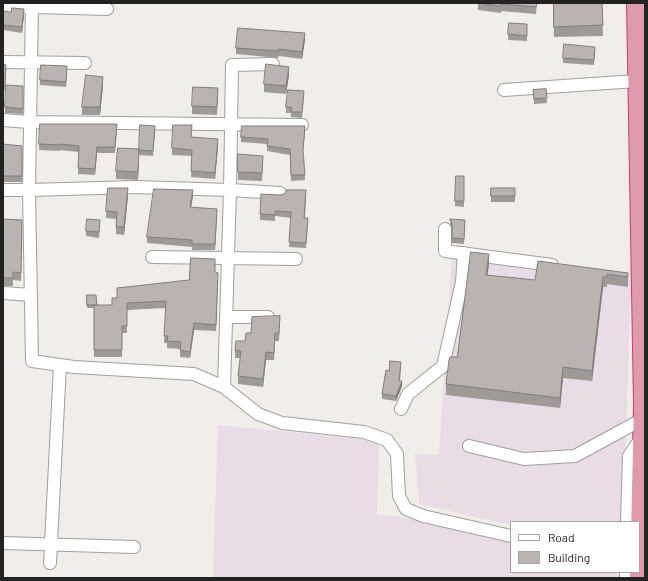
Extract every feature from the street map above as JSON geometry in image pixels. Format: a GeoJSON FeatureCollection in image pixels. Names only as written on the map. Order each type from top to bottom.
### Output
{"type":"FeatureCollection","features":[{"type":"Feature","properties":{"kind":"highway"},"geometry":{"type":"LineString","coordinates":[[636,3],[637,81],[633,276],[643,427],[640,540]]}},
{"type":"Feature","properties":{"kind":"street"},"geometry":{"type":"LineString","coordinates":[[32,5],[29,122],[32,361],[60,365],[194,374],[224,387],[258,414],[282,423],[364,432],[387,440],[397,454],[399,496],[406,509],[423,516],[510,536]]}},
{"type":"Feature","properties":{"kind":"street"},"geometry":{"type":"LineString","coordinates":[[3,6],[32,5],[107,9]]}},
{"type":"Feature","properties":{"kind":"street"},"geometry":{"type":"LineString","coordinates":[[3,62],[85,63]]}},
{"type":"Feature","properties":{"kind":"street"},"geometry":{"type":"LineString","coordinates":[[224,387],[232,65],[273,64]]}},
{"type":"Feature","properties":{"kind":"street"},"geometry":{"type":"LineString","coordinates":[[504,90],[637,81]]}},
{"type":"Feature","properties":{"kind":"street"},"geometry":{"type":"LineString","coordinates":[[3,120],[29,122],[302,125]]}},
{"type":"Feature","properties":{"kind":"street"},"geometry":{"type":"LineString","coordinates":[[3,190],[135,187],[280,193]]}},
{"type":"Feature","properties":{"kind":"street"},"geometry":{"type":"LineString","coordinates":[[445,229],[444,251],[564,267]]}},
{"type":"Feature","properties":{"kind":"street"},"geometry":{"type":"LineString","coordinates":[[401,409],[408,394],[443,366],[462,282],[464,253]]}},
{"type":"Feature","properties":{"kind":"street"},"geometry":{"type":"LineString","coordinates":[[152,257],[296,259]]}},
{"type":"Feature","properties":{"kind":"street"},"geometry":{"type":"LineString","coordinates":[[3,293],[31,295]]}},
{"type":"Feature","properties":{"kind":"street"},"geometry":{"type":"LineString","coordinates":[[226,316],[278,318]]}},
{"type":"Feature","properties":{"kind":"street"},"geometry":{"type":"LineString","coordinates":[[50,563],[60,365]]}},
{"type":"Feature","properties":{"kind":"street"},"geometry":{"type":"LineString","coordinates":[[469,446],[524,459],[575,456],[643,427]]}},
{"type":"Feature","properties":{"kind":"street"},"geometry":{"type":"LineString","coordinates":[[627,521],[629,456],[643,427]]}},
{"type":"Feature","properties":{"kind":"street"},"geometry":{"type":"LineString","coordinates":[[3,543],[134,547]]}},
{"type":"Feature","properties":{"kind":"shaded area"},"geometry":{"type":"Polygon","coordinates":[[[452,252],[631,280],[623,521],[510,521],[510,525],[419,504],[415,454],[439,455],[452,252]]]}},
{"type":"Feature","properties":{"kind":"shaded area"},"geometry":{"type":"Polygon","coordinates":[[[218,425],[379,441],[377,515],[396,516],[510,542],[510,573],[620,573],[620,578],[213,578],[218,425]]]}},
{"type":"Feature","properties":{"kind":"building"},"geometry":{"type":"Polygon","coordinates":[[[480,3],[537,3],[536,7],[501,4],[501,6],[480,3]]]}},
{"type":"Feature","properties":{"kind":"building"},"geometry":{"type":"Polygon","coordinates":[[[554,3],[602,3],[603,25],[554,27],[554,3]]]}},
{"type":"Feature","properties":{"kind":"building"},"geometry":{"type":"Polygon","coordinates":[[[12,8],[24,9],[22,27],[3,25],[3,11],[11,12],[12,8]]]}},
{"type":"Feature","properties":{"kind":"building"},"geometry":{"type":"Polygon","coordinates":[[[509,23],[527,24],[527,36],[508,34],[509,23]]]}},
{"type":"Feature","properties":{"kind":"building"},"geometry":{"type":"Polygon","coordinates":[[[238,28],[305,33],[302,52],[279,49],[278,51],[236,48],[238,28]]]}},
{"type":"Feature","properties":{"kind":"building"},"geometry":{"type":"Polygon","coordinates":[[[564,44],[595,47],[594,60],[563,58],[564,44]]]}},
{"type":"Feature","properties":{"kind":"building"},"geometry":{"type":"Polygon","coordinates":[[[3,64],[6,65],[5,84],[3,84],[3,64]]]}},
{"type":"Feature","properties":{"kind":"building"},"geometry":{"type":"Polygon","coordinates":[[[266,64],[289,67],[286,86],[264,84],[266,64]]]}},
{"type":"Feature","properties":{"kind":"building"},"geometry":{"type":"Polygon","coordinates":[[[41,65],[67,66],[66,82],[40,80],[41,65]]]}},
{"type":"Feature","properties":{"kind":"building"},"geometry":{"type":"Polygon","coordinates":[[[86,75],[103,77],[100,107],[82,107],[86,75]]]}},
{"type":"Feature","properties":{"kind":"building"},"geometry":{"type":"Polygon","coordinates":[[[6,85],[23,86],[23,109],[5,107],[6,85]]]}},
{"type":"Feature","properties":{"kind":"building"},"geometry":{"type":"Polygon","coordinates":[[[193,87],[218,88],[217,107],[192,106],[193,87]]]}},
{"type":"Feature","properties":{"kind":"building"},"geometry":{"type":"Polygon","coordinates":[[[546,89],[547,98],[534,99],[533,90],[546,89]]]}},
{"type":"Feature","properties":{"kind":"building"},"geometry":{"type":"Polygon","coordinates":[[[288,90],[304,91],[302,112],[291,112],[292,108],[286,107],[288,90]]]}},
{"type":"Feature","properties":{"kind":"building"},"geometry":{"type":"Polygon","coordinates":[[[40,124],[117,124],[115,147],[97,147],[95,169],[78,168],[79,146],[39,144],[40,124]]]}},
{"type":"Feature","properties":{"kind":"building"},"geometry":{"type":"Polygon","coordinates":[[[140,125],[155,126],[153,151],[139,150],[140,125]]]}},
{"type":"Feature","properties":{"kind":"building"},"geometry":{"type":"Polygon","coordinates":[[[173,125],[192,125],[191,137],[218,139],[215,173],[191,171],[192,150],[172,148],[173,125]]]}},
{"type":"Feature","properties":{"kind":"building"},"geometry":{"type":"Polygon","coordinates":[[[242,126],[305,126],[303,150],[305,175],[291,175],[290,149],[267,146],[268,139],[241,137],[242,126]]]}},
{"type":"Feature","properties":{"kind":"building"},"geometry":{"type":"Polygon","coordinates":[[[3,144],[22,146],[22,176],[3,176],[3,144]]]}},
{"type":"Feature","properties":{"kind":"building"},"geometry":{"type":"Polygon","coordinates":[[[118,148],[139,149],[138,172],[116,171],[118,148]]]}},
{"type":"Feature","properties":{"kind":"building"},"geometry":{"type":"Polygon","coordinates":[[[238,154],[263,156],[262,173],[238,172],[238,154]]]}},
{"type":"Feature","properties":{"kind":"building"},"geometry":{"type":"Polygon","coordinates":[[[456,176],[464,176],[464,201],[455,201],[456,176]]]}},
{"type":"Feature","properties":{"kind":"building"},"geometry":{"type":"Polygon","coordinates":[[[108,188],[128,188],[124,227],[116,227],[117,212],[106,211],[108,188]]]}},
{"type":"Feature","properties":{"kind":"building"},"geometry":{"type":"Polygon","coordinates":[[[491,188],[515,188],[515,196],[491,196],[491,188]]]}},
{"type":"Feature","properties":{"kind":"building"},"geometry":{"type":"Polygon","coordinates":[[[154,189],[193,190],[190,207],[217,209],[215,244],[192,244],[192,240],[147,237],[154,189]]]}},
{"type":"Feature","properties":{"kind":"building"},"geometry":{"type":"Polygon","coordinates":[[[287,190],[306,190],[304,218],[308,218],[306,243],[289,242],[291,212],[275,211],[275,215],[260,214],[261,194],[280,195],[284,194],[287,190]]]}},
{"type":"Feature","properties":{"kind":"building"},"geometry":{"type":"Polygon","coordinates":[[[3,219],[22,220],[21,273],[13,272],[13,278],[3,278],[3,219]]]}},
{"type":"Feature","properties":{"kind":"building"},"geometry":{"type":"Polygon","coordinates":[[[87,219],[100,220],[99,232],[86,231],[87,219]]]}},
{"type":"Feature","properties":{"kind":"building"},"geometry":{"type":"Polygon","coordinates":[[[450,219],[465,220],[464,239],[452,238],[452,224],[450,219]]]}},
{"type":"Feature","properties":{"kind":"building"},"geometry":{"type":"Polygon","coordinates":[[[471,252],[489,254],[486,275],[535,280],[538,261],[628,273],[628,277],[607,274],[607,277],[603,277],[592,371],[563,367],[560,398],[446,384],[450,357],[457,357],[471,252]]]}},
{"type":"Feature","properties":{"kind":"building"},"geometry":{"type":"Polygon","coordinates":[[[191,258],[215,259],[215,272],[218,273],[216,325],[194,323],[190,352],[180,350],[181,342],[167,341],[168,336],[164,336],[166,301],[127,303],[127,326],[122,326],[122,350],[94,350],[94,305],[112,305],[112,298],[117,298],[117,288],[189,280],[191,258]]]}},
{"type":"Feature","properties":{"kind":"building"},"geometry":{"type":"Polygon","coordinates":[[[87,295],[96,295],[97,305],[87,305],[87,295]]]}},
{"type":"Feature","properties":{"kind":"building"},"geometry":{"type":"Polygon","coordinates":[[[280,316],[279,333],[275,333],[274,353],[266,352],[263,379],[238,376],[241,351],[235,350],[236,341],[245,341],[246,333],[251,333],[252,317],[280,316]]]}},
{"type":"Feature","properties":{"kind":"building"},"geometry":{"type":"Polygon","coordinates":[[[390,361],[401,362],[399,381],[402,381],[396,396],[382,394],[386,370],[389,371],[390,361]]]}}]}
